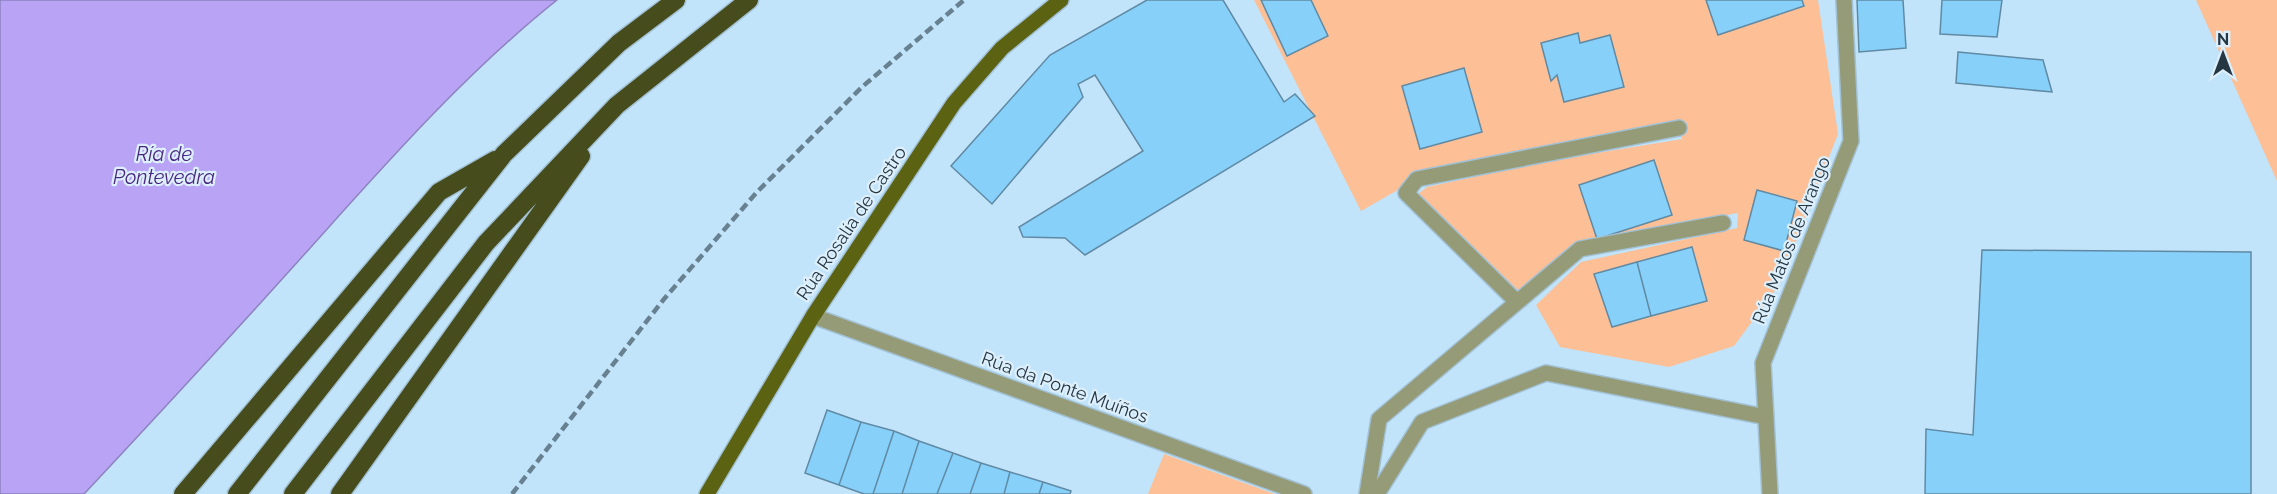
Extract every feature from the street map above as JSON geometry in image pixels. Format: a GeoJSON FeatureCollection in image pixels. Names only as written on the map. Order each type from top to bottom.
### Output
{"type":"FeatureCollection","features":[{"type":"Feature","properties":{"kind":"highway"},"geometry":{"type":"LineString","coordinates":[[237,494],[504,154],[619,43],[676,0]]}},
{"type":"Feature","properties":{"kind":"highway"},"geometry":{"type":"LineString","coordinates":[[292,494],[486,243],[618,105],[749,0]]}},
{"type":"Feature","properties":{"kind":"highway"},"geometry":{"type":"LineString","coordinates":[[340,494],[618,105]]}},
{"type":"Feature","properties":{"kind":"highway"},"geometry":{"type":"LineString","coordinates":[[183,494],[439,192],[504,154]]}},
{"type":"Feature","properties":{"kind":"main road","name":"Rúa Rosalía de Castro"},"geometry":{"type":"LineString","coordinates":[[707,494],[813,316],[954,104],[1002,48],[1061,0]]}},
{"type":"Feature","properties":{"kind":"street","name":"Rúa Matos de Arango"},"geometry":{"type":"LineString","coordinates":[[1770,494],[1762,363],[1851,141],[1844,0]]}},
{"type":"Feature","properties":{"kind":"street"},"geometry":{"type":"LineString","coordinates":[[1517,302],[1406,193],[1417,179],[1679,128]]}},
{"type":"Feature","properties":{"kind":"street"},"geometry":{"type":"LineString","coordinates":[[1366,494],[1378,419],[1580,249],[1723,222]]}},
{"type":"Feature","properties":{"kind":"street","name":"Rúa da Ponte Muíños"},"geometry":{"type":"LineString","coordinates":[[813,316],[1304,494]]}},
{"type":"Feature","properties":{"kind":"street"},"geometry":{"type":"LineString","coordinates":[[1377,494],[1422,422],[1545,373],[1766,417]]}},
{"type":"Feature","properties":{"kind":"shaded area"},"geometry":{"type":"Polygon","coordinates":[[[1254,0],[1818,0],[1838,134],[1779,285],[1734,346],[1669,367],[1560,347],[1536,305],[1581,262],[1737,228],[1738,213],[1577,242],[1519,291],[1418,194],[1427,187],[1548,161],[1682,139],[1679,128],[1417,179],[1361,211],[1254,0]]]}},
{"type":"Feature","properties":{"kind":"shaded area"},"geometry":{"type":"Polygon","coordinates":[[[2196,0],[2277,0],[2277,181],[2196,0]]]}},
{"type":"Feature","properties":{"kind":"shaded area"},"geometry":{"type":"Polygon","coordinates":[[[1164,454],[1275,494],[1148,494],[1164,454]]]}},
{"type":"Feature","properties":{"kind":"water","name":"Ría de Pontevedra"},"geometry":{"type":"Polygon","coordinates":[[[0,0],[557,0],[489,59],[424,123],[84,494],[0,494],[0,0]]]}},
{"type":"Feature","properties":{"kind":"building"},"geometry":{"type":"Polygon","coordinates":[[[1147,0],[1223,0],[1284,102],[1295,94],[1315,116],[1085,255],[1065,238],[1023,237],[1019,227],[1143,151],[1095,75],[1078,84],[1083,97],[992,204],[951,166],[1050,55],[1147,0]]]}},
{"type":"Feature","properties":{"kind":"building"},"geometry":{"type":"Polygon","coordinates":[[[1261,0],[1311,0],[1328,36],[1287,56],[1261,0]]]}},
{"type":"Feature","properties":{"kind":"building"},"geometry":{"type":"Polygon","coordinates":[[[1706,0],[1802,0],[1804,6],[1718,35],[1706,0]]]}},
{"type":"Feature","properties":{"kind":"building"},"geometry":{"type":"Polygon","coordinates":[[[1857,0],[1903,0],[1906,48],[1859,52],[1857,0]]]}},
{"type":"Feature","properties":{"kind":"building"},"geometry":{"type":"Polygon","coordinates":[[[1942,0],[2002,0],[1997,37],[1940,34],[1942,0]]]}},
{"type":"Feature","properties":{"kind":"building"},"geometry":{"type":"Polygon","coordinates":[[[1578,33],[1580,43],[1610,35],[1624,87],[1564,102],[1557,75],[1551,81],[1541,43],[1578,33]]]}},
{"type":"Feature","properties":{"kind":"building"},"geometry":{"type":"Polygon","coordinates":[[[1958,52],[2043,60],[2052,92],[1956,83],[1958,52]]]}},
{"type":"Feature","properties":{"kind":"building"},"geometry":{"type":"Polygon","coordinates":[[[1464,68],[1482,132],[1420,149],[1402,86],[1464,68]]]}},
{"type":"Feature","properties":{"kind":"building"},"geometry":{"type":"Polygon","coordinates":[[[1654,160],[1672,215],[1597,239],[1579,185],[1654,160]]]}},
{"type":"Feature","properties":{"kind":"building"},"geometry":{"type":"Polygon","coordinates":[[[1757,190],[1797,201],[1784,251],[1744,240],[1757,190]]]}},
{"type":"Feature","properties":{"kind":"building"},"geometry":{"type":"Polygon","coordinates":[[[1692,247],[1707,301],[1651,316],[1637,262],[1692,247]]]}},
{"type":"Feature","properties":{"kind":"building"},"geometry":{"type":"Polygon","coordinates":[[[1982,250],[2251,252],[2251,494],[1925,494],[1926,429],[1973,435],[1982,250]]]}},
{"type":"Feature","properties":{"kind":"building"},"geometry":{"type":"Polygon","coordinates":[[[1637,262],[1651,316],[1612,327],[1594,274],[1637,262]]]}},
{"type":"Feature","properties":{"kind":"building"},"geometry":{"type":"Polygon","coordinates":[[[827,410],[861,422],[839,485],[805,473],[827,410]]]}},
{"type":"Feature","properties":{"kind":"building"},"geometry":{"type":"Polygon","coordinates":[[[861,422],[894,431],[873,494],[864,494],[839,485],[861,422]]]}},
{"type":"Feature","properties":{"kind":"building"},"geometry":{"type":"Polygon","coordinates":[[[894,431],[919,441],[902,494],[873,494],[894,431]]]}},
{"type":"Feature","properties":{"kind":"building"},"geometry":{"type":"Polygon","coordinates":[[[919,441],[953,453],[937,494],[902,494],[919,441]]]}},
{"type":"Feature","properties":{"kind":"building"},"geometry":{"type":"Polygon","coordinates":[[[953,453],[981,463],[970,494],[937,494],[953,453]]]}},
{"type":"Feature","properties":{"kind":"building"},"geometry":{"type":"Polygon","coordinates":[[[981,463],[1010,472],[1004,494],[970,494],[981,463]]]}},
{"type":"Feature","properties":{"kind":"building"},"geometry":{"type":"Polygon","coordinates":[[[1010,472],[1043,482],[1039,494],[1004,494],[1010,472]]]}},
{"type":"Feature","properties":{"kind":"building"},"geometry":{"type":"Polygon","coordinates":[[[1043,482],[1071,491],[1070,494],[1039,494],[1043,482]]]}},
{"type":"Feature","properties":{"kind":"railway"},"geometry":{"type":"LineString","coordinates":[[512,494],[664,299],[757,192],[862,87],[964,0]]}}]}
